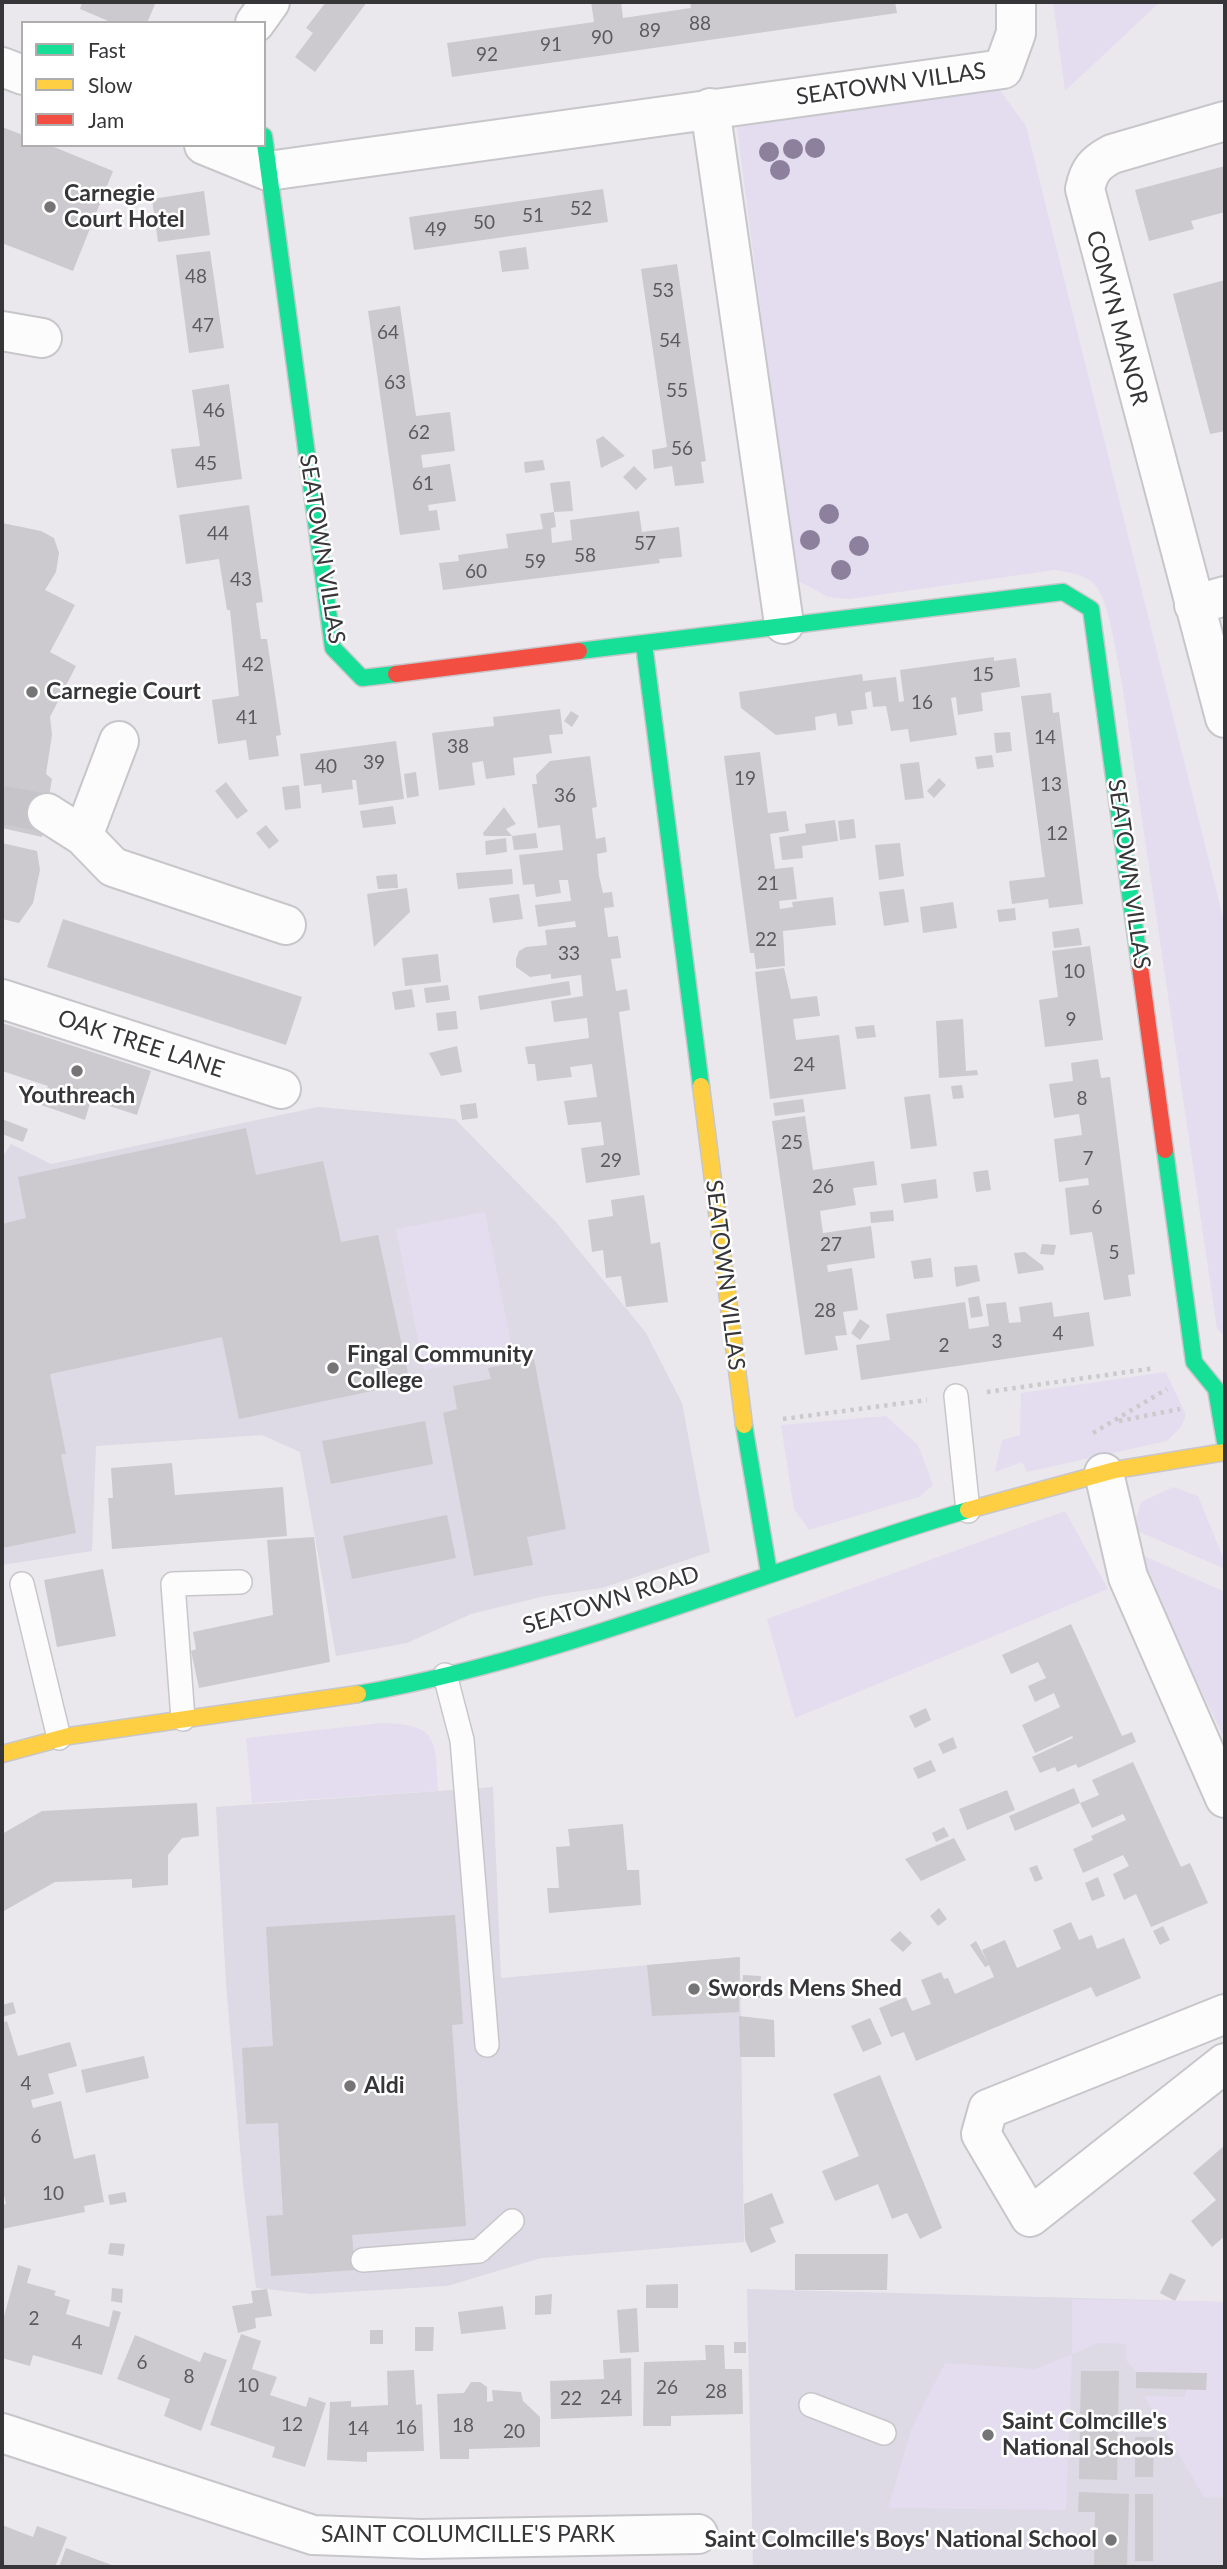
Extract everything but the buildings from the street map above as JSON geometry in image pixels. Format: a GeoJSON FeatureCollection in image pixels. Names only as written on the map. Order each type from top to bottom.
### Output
{"type":"FeatureCollection","features":[{"type":"Feature","properties":{"kind":"street"},"geometry":{"type":"LineString","coordinates":[[256,21],[270,2]]}},
{"type":"Feature","properties":{"kind":"street","name":"SEATOWN VILLAS"},"geometry":{"type":"LineString","coordinates":[[1016,2],[1016,33],[1003,69],[710,108],[266,153],[333,648],[362,678],[1028,594],[1063,592],[1091,609],[1194,1362],[1220,1391]]}},
{"type":"Feature","properties":{"kind":"street"},"geometry":{"type":"LineString","coordinates":[[2,67],[21,74]]}},
{"type":"Feature","properties":{"kind":"street"},"geometry":{"type":"LineString","coordinates":[[710,108],[784,624]]}},
{"type":"Feature","properties":{"kind":"street","name":"COMYN MANOR"},"geometry":{"type":"LineString","coordinates":[[1225,121],[1112,154],[1097,163],[1088,174],[1085,189],[1209,601],[1225,718]]}},
{"type":"Feature","properties":{"kind":"street"},"geometry":{"type":"LineString","coordinates":[[220,147],[266,153]]}},
{"type":"Feature","properties":{"kind":"street"},"geometry":{"type":"LineString","coordinates":[[2,331],[42,338]]}},
{"type":"Feature","properties":{"kind":"street","name":"SEATOWN VILLAS"},"geometry":{"type":"LineString","coordinates":[[644,644],[744,1424],[769,1573]]}},
{"type":"Feature","properties":{"kind":"street"},"geometry":{"type":"LineString","coordinates":[[83,835],[119,741]]}},
{"type":"Feature","properties":{"kind":"street"},"geometry":{"type":"LineString","coordinates":[[47,813],[83,835],[113,867],[286,925]]}},
{"type":"Feature","properties":{"kind":"street","name":"OAK TREE LANE"},"geometry":{"type":"LineString","coordinates":[[2,999],[281,1089]]}},
{"type":"Feature","properties":{"kind":"street"},"geometry":{"type":"LineString","coordinates":[[1220,1391],[1225,1442]]}},
{"type":"Feature","properties":{"kind":"street","name":"SEATOWN ROAD"},"geometry":{"type":"LineString","coordinates":[[2,1754],[60,1738],[322,1700],[445,1675],[621,1623],[769,1573],[968,1511],[1104,1473],[1225,1452]]}},
{"type":"Feature","properties":{"kind":"street"},"geometry":{"type":"LineString","coordinates":[[1104,1473],[1128,1577],[1225,1798]]}},
{"type":"Feature","properties":{"kind":"street"},"geometry":{"type":"LineString","coordinates":[[1225,2014],[988,2109],[981,2134],[1030,2217],[1225,2063]]}},
{"type":"Feature","properties":{"kind":"street","name":"SAINT COLUMCILLE'S PARK"},"geometry":{"type":"LineString","coordinates":[[2,2433],[313,2535],[422,2539],[698,2534]]}},
{"type":"Feature","properties":{"kind":"lane"},"geometry":{"type":"LineString","coordinates":[[956,1396],[968,1511]]}},
{"type":"Feature","properties":{"kind":"lane"},"geometry":{"type":"LineString","coordinates":[[183,1720],[173,1584],[240,1582]]}},
{"type":"Feature","properties":{"kind":"lane"},"geometry":{"type":"LineString","coordinates":[[22,1584],[60,1738]]}},
{"type":"Feature","properties":{"kind":"lane"},"geometry":{"type":"LineString","coordinates":[[445,1675],[462,1740],[486,2045]]}},
{"type":"Feature","properties":{"kind":"lane"},"geometry":{"type":"LineString","coordinates":[[363,2260],[479,2250],[512,2221]]}},
{"type":"Feature","properties":{"kind":"lane"},"geometry":{"type":"LineString","coordinates":[[811,2405],[884,2432]]}},
{"type":"Feature","properties":{"kind":"path"},"geometry":{"type":"LineString","coordinates":[[1120,1373],[1154,1368]]}},
{"type":"Feature","properties":{"kind":"path"},"geometry":{"type":"LineString","coordinates":[[1117,1421],[1220,1391]]}},
{"type":"Feature","properties":{"kind":"shaded area"},"geometry":{"type":"Polygon","coordinates":[[[1053,2],[1160,2],[1065,91],[1053,2]]]}},
{"type":"Feature","properties":{"kind":"shaded area"},"geometry":{"type":"Polygon","coordinates":[[[999,89],[1026,126],[1225,925],[1225,1336],[1217,1329],[1122,683],[1109,618],[1101,594],[1087,579],[1055,570],[850,599],[828,597],[795,579],[737,127],[999,89]]]}},
{"type":"Feature","properties":{"kind":"shaded area","name":"Fingal Community College"},"geometry":{"type":"Polygon","coordinates":[[[318,1107],[455,1119],[556,1222],[646,1333],[682,1403],[710,1552],[602,1588],[545,1596],[471,1614],[407,1643],[336,1656],[300,1452],[262,1435],[96,1446],[92,1551],[2,1565],[2,1158],[11,1144],[51,1164],[318,1107]]]}},
{"type":"Feature","properties":{"kind":"shaded area"},"geometry":{"type":"Polygon","coordinates":[[[485,1212],[513,1353],[424,1370],[396,1229],[485,1212]]]}},
{"type":"Feature","properties":{"kind":"shaded area"},"geometry":{"type":"Polygon","coordinates":[[[1166,1372],[1186,1415],[1181,1427],[1167,1441],[1027,1472],[1022,1462],[995,1472],[1002,1440],[1020,1435],[1021,1393],[1166,1372]]]}},
{"type":"Feature","properties":{"kind":"shaded area"},"geometry":{"type":"Polygon","coordinates":[[[886,1416],[918,1445],[933,1485],[919,1497],[809,1530],[794,1509],[781,1425],[886,1416]]]}},
{"type":"Feature","properties":{"kind":"shaded area"},"geometry":{"type":"Polygon","coordinates":[[[1173,1487],[1198,1496],[1225,1562],[1225,1569],[1133,1529],[1141,1502],[1173,1487]]]}},
{"type":"Feature","properties":{"kind":"shaded area"},"geometry":{"type":"Polygon","coordinates":[[[1065,1511],[1108,1589],[795,1718],[767,1619],[1065,1511]]]}},
{"type":"Feature","properties":{"kind":"shaded area"},"geometry":{"type":"Polygon","coordinates":[[[1135,1552],[1225,1592],[1225,1740],[1135,1552]]]}},
{"type":"Feature","properties":{"kind":"shaded area"},"geometry":{"type":"Polygon","coordinates":[[[382,1723],[415,1727],[431,1739],[436,1759],[438,1791],[252,1803],[246,1738],[382,1723]]]}},
{"type":"Feature","properties":{"kind":"shaded area"},"geometry":{"type":"Polygon","coordinates":[[[493,1787],[501,1978],[740,1957],[744,2242],[541,2258],[447,2286],[311,2294],[256,2288],[243,2184],[226,1983],[216,1807],[493,1787]]]}},
{"type":"Feature","properties":{"kind":"shaded area","name":"Saint Colmcille's National Schools"},"geometry":{"type":"Polygon","coordinates":[[[747,2289],[1225,2302],[1225,2567],[753,2567],[747,2289]]]}},
{"type":"Feature","properties":{"kind":"shaded area"},"geometry":{"type":"Polygon","coordinates":[[[1072,2299],[1225,2302],[1225,2498],[1204,2497],[1144,2396],[1185,2397],[1186,2390],[1206,2390],[1207,2374],[1136,2372],[1126,2360],[1126,2344],[1099,2343],[1072,2354],[1072,2299]]]}},
{"type":"Feature","properties":{"kind":"shaded area"},"geometry":{"type":"Polygon","coordinates":[[[1072,2354],[1066,2510],[888,2508],[912,2427],[945,2363],[1035,2369],[1072,2354]]]}},
{"type":"Feature","properties":{"kind":"tunnel"},"geometry":{"type":"LineString","coordinates":[[2,805],[47,813]]}},
{"type":"Feature","properties":{"kind":"traffic: fast"},"geometry":{"type":"LineString","coordinates":[[265,147],[333,648],[362,678],[396,674]]}},
{"type":"Feature","properties":{"kind":"traffic: fast"},"geometry":{"type":"LineString","coordinates":[[579,651],[1063,592],[1091,609],[1140,967]]}},
{"type":"Feature","properties":{"kind":"traffic: fast"},"geometry":{"type":"LineString","coordinates":[[644,644],[701,1086]]}},
{"type":"Feature","properties":{"kind":"traffic: fast"},"geometry":{"type":"LineString","coordinates":[[1165,1150],[1194,1362],[1216,1389],[1225,1442]]}},
{"type":"Feature","properties":{"kind":"traffic: fast"},"geometry":{"type":"LineString","coordinates":[[744,1425],[769,1573]]}},
{"type":"Feature","properties":{"kind":"traffic: fast"},"geometry":{"type":"LineString","coordinates":[[358,1694],[513,1658],[665,1611],[968,1510]]}},
{"type":"Feature","properties":{"kind":"traffic: slow"},"geometry":{"type":"LineString","coordinates":[[701,1086],[744,1425]]}},
{"type":"Feature","properties":{"kind":"traffic: slow"},"geometry":{"type":"LineString","coordinates":[[968,1510],[1115,1470],[1225,1452]]}},
{"type":"Feature","properties":{"kind":"traffic: slow"},"geometry":{"type":"LineString","coordinates":[[2,1754],[69,1736],[358,1694]]}},
{"type":"Feature","properties":{"kind":"traffic: jam"},"geometry":{"type":"LineString","coordinates":[[396,674],[579,651]]}},
{"type":"Feature","properties":{"kind":"traffic: jam"},"geometry":{"type":"LineString","coordinates":[[1140,967],[1165,1150]]}},
{"type":"Feature","properties":{"kind":"place","name":"Carnegie Court Hotel"},"geometry":{"type":"Point","coordinates":[50,207]}},
{"type":"Feature","properties":{"kind":"place","name":"Carnegie Court"},"geometry":{"type":"Point","coordinates":[32,692]}},
{"type":"Feature","properties":{"kind":"place","name":"Youthreach"},"geometry":{"type":"Point","coordinates":[77,1071]}},
{"type":"Feature","properties":{"kind":"place","name":"Fingal Community College"},"geometry":{"type":"Point","coordinates":[333,1368]}},
{"type":"Feature","properties":{"kind":"place","name":"Swords Mens Shed"},"geometry":{"type":"Point","coordinates":[694,1989]}},
{"type":"Feature","properties":{"kind":"place","name":"Aldi"},"geometry":{"type":"Point","coordinates":[350,2086]}},
{"type":"Feature","properties":{"kind":"place","name":"Saint Colmcille's National Schools"},"geometry":{"type":"Point","coordinates":[988,2435]}},
{"type":"Feature","properties":{"kind":"place","name":"Saint Colmcille's Boys' National School"},"geometry":{"type":"Point","coordinates":[1111,2540]}}]}
